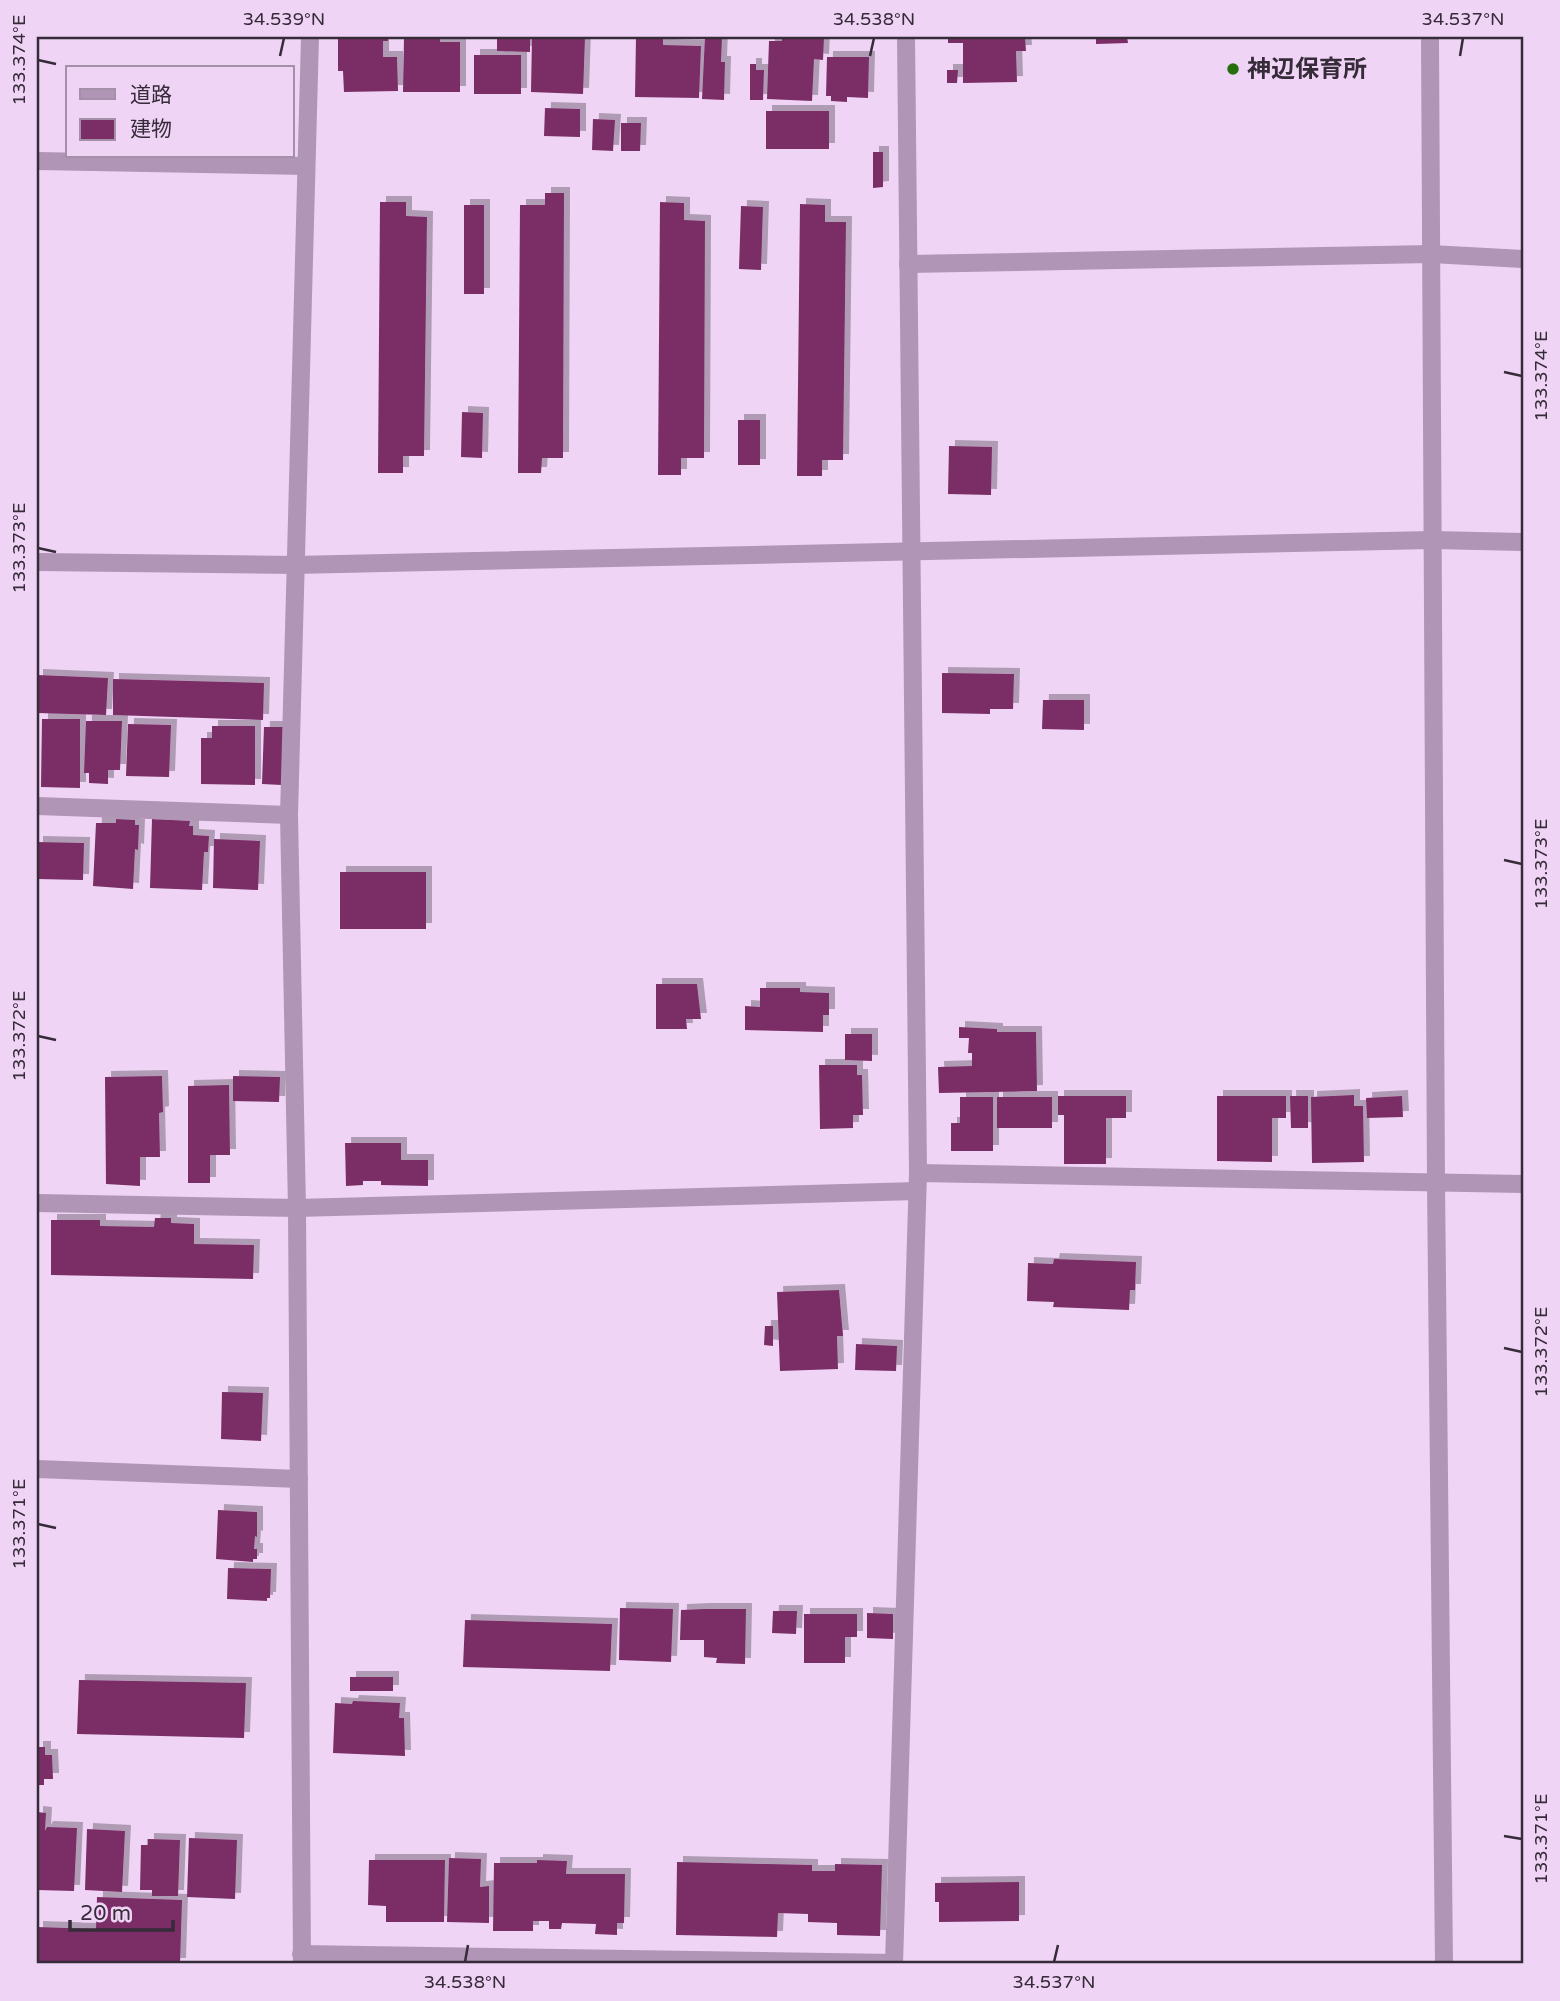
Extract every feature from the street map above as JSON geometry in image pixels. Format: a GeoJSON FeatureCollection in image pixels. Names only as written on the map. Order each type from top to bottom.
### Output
{"type":"FeatureCollection","features":[{"type":"Feature","properties":{"kind":"street"},"geometry":{"type":"LineString","coordinates":[[310,37],[289,815],[297,1208],[301,1959],[894,1964],[918,1172],[906,37]]}},
{"type":"Feature","properties":{"kind":"street"},"geometry":{"type":"LineString","coordinates":[[1430,37],[1436,1183],[1444,1964]]}},
{"type":"Feature","properties":{"kind":"street"},"geometry":{"type":"LineString","coordinates":[[37,161],[306,166]]}},
{"type":"Feature","properties":{"kind":"street"},"geometry":{"type":"LineString","coordinates":[[908,264],[1431,254],[1523,259]]}},
{"type":"Feature","properties":{"kind":"street"},"geometry":{"type":"LineString","coordinates":[[37,562],[294,565],[1432,540],[1523,542]]}},
{"type":"Feature","properties":{"kind":"street"},"geometry":{"type":"LineString","coordinates":[[37,806],[289,815]]}},
{"type":"Feature","properties":{"kind":"street"},"geometry":{"type":"LineString","coordinates":[[918,1172],[1523,1184]]}},
{"type":"Feature","properties":{"kind":"street"},"geometry":{"type":"LineString","coordinates":[[37,1203],[297,1208],[917,1191]]}},
{"type":"Feature","properties":{"kind":"street"},"geometry":{"type":"LineString","coordinates":[[37,1469],[299,1479]]}},
{"type":"Feature","properties":{"kind":"building"},"geometry":{"type":"Polygon","coordinates":[[[338,37],[388,37],[388,41],[383,41],[383,57],[397,57],[398,91],[344,92],[343,71],[338,71],[338,37]]]}},
{"type":"Feature","properties":{"kind":"building"},"geometry":{"type":"Polygon","coordinates":[[[404,37],[440,37],[440,42],[460,42],[460,92],[403,92],[404,37]]]}},
{"type":"Feature","properties":{"kind":"building"},"geometry":{"type":"Polygon","coordinates":[[[497,37],[530,37],[530,52],[497,51],[497,37]]]}},
{"type":"Feature","properties":{"kind":"building"},"geometry":{"type":"Polygon","coordinates":[[[532,37],[585,37],[583,94],[531,92],[532,37]]]}},
{"type":"Feature","properties":{"kind":"building"},"geometry":{"type":"Polygon","coordinates":[[[636,37],[663,37],[663,45],[701,46],[699,98],[635,97],[636,37]]]}},
{"type":"Feature","properties":{"kind":"building"},"geometry":{"type":"Polygon","coordinates":[[[705,37],[722,37],[721,62],[725,62],[724,100],[702,99],[705,37]]]}},
{"type":"Feature","properties":{"kind":"building"},"geometry":{"type":"Polygon","coordinates":[[[782,37],[824,37],[823,60],[814,59],[812,101],[767,99],[769,41],[782,41],[782,37]]]}},
{"type":"Feature","properties":{"kind":"building"},"geometry":{"type":"Polygon","coordinates":[[[948,37],[1025,37],[1026,51],[1016,51],[1017,82],[963,83],[963,43],[948,43],[948,37]]]}},
{"type":"Feature","properties":{"kind":"building"},"geometry":{"type":"Polygon","coordinates":[[[1096,37],[1127,37],[1128,43],[1096,44],[1096,37]]]}},
{"type":"Feature","properties":{"kind":"building"},"geometry":{"type":"Polygon","coordinates":[[[474,55],[521,55],[521,94],[474,94],[474,55]]]}},
{"type":"Feature","properties":{"kind":"building"},"geometry":{"type":"Polygon","coordinates":[[[827,57],[869,57],[868,98],[847,97],[847,102],[831,101],[831,96],[826,96],[827,57]]]}},
{"type":"Feature","properties":{"kind":"building"},"geometry":{"type":"Polygon","coordinates":[[[750,64],[756,64],[756,70],[764,70],[763,100],[750,100],[750,64]]]}},
{"type":"Feature","properties":{"kind":"building"},"geometry":{"type":"Polygon","coordinates":[[[947,70],[958,70],[957,83],[947,83],[947,70]]]}},
{"type":"Feature","properties":{"kind":"building"},"geometry":{"type":"Polygon","coordinates":[[[545,108],[580,109],[580,137],[544,136],[545,108]]]}},
{"type":"Feature","properties":{"kind":"building"},"geometry":{"type":"Polygon","coordinates":[[[766,111],[829,111],[829,149],[766,149],[766,111]]]}},
{"type":"Feature","properties":{"kind":"building"},"geometry":{"type":"Polygon","coordinates":[[[593,119],[615,120],[613,151],[592,150],[593,119]]]}},
{"type":"Feature","properties":{"kind":"building"},"geometry":{"type":"Polygon","coordinates":[[[621,123],[641,123],[640,151],[621,151],[621,123]]]}},
{"type":"Feature","properties":{"kind":"building"},"geometry":{"type":"Polygon","coordinates":[[[873,152],[883,152],[883,187],[873,188],[873,152]]]}},
{"type":"Feature","properties":{"kind":"building"},"geometry":{"type":"Polygon","coordinates":[[[545,193],[564,193],[563,458],[542,458],[541,473],[518,473],[520,205],[545,205],[545,193]]]}},
{"type":"Feature","properties":{"kind":"building"},"geometry":{"type":"Polygon","coordinates":[[[380,202],[406,202],[406,216],[427,217],[424,456],[403,456],[403,473],[378,473],[380,202]]]}},
{"type":"Feature","properties":{"kind":"building"},"geometry":{"type":"Polygon","coordinates":[[[660,202],[684,203],[684,220],[705,221],[704,458],[681,458],[681,475],[658,475],[660,202]]]}},
{"type":"Feature","properties":{"kind":"building"},"geometry":{"type":"Polygon","coordinates":[[[800,204],[825,205],[825,222],[846,222],[843,460],[822,460],[822,476],[797,476],[800,204]]]}},
{"type":"Feature","properties":{"kind":"building"},"geometry":{"type":"Polygon","coordinates":[[[464,205],[484,205],[484,294],[464,294],[464,205]]]}},
{"type":"Feature","properties":{"kind":"building"},"geometry":{"type":"Polygon","coordinates":[[[741,206],[763,207],[761,270],[739,269],[741,206]]]}},
{"type":"Feature","properties":{"kind":"building"},"geometry":{"type":"Polygon","coordinates":[[[462,412],[483,413],[482,458],[461,457],[462,412]]]}},
{"type":"Feature","properties":{"kind":"building"},"geometry":{"type":"Polygon","coordinates":[[[738,420],[760,420],[760,465],[738,465],[738,420]]]}},
{"type":"Feature","properties":{"kind":"building"},"geometry":{"type":"Polygon","coordinates":[[[949,446],[992,447],[991,495],[948,494],[949,446]]]}},
{"type":"Feature","properties":{"kind":"building"},"geometry":{"type":"Polygon","coordinates":[[[942,673],[1014,674],[1013,709],[990,709],[990,714],[942,713],[942,673]]]}},
{"type":"Feature","properties":{"kind":"building"},"geometry":{"type":"Polygon","coordinates":[[[37,675],[108,678],[106,715],[37,713],[37,675]]]}},
{"type":"Feature","properties":{"kind":"building"},"geometry":{"type":"Polygon","coordinates":[[[113,679],[264,683],[263,720],[113,715],[113,679]]]}},
{"type":"Feature","properties":{"kind":"building"},"geometry":{"type":"Polygon","coordinates":[[[1043,700],[1084,700],[1084,730],[1042,729],[1043,700]]]}},
{"type":"Feature","properties":{"kind":"building"},"geometry":{"type":"Polygon","coordinates":[[[42,719],[80,719],[80,788],[41,787],[42,719]]]}},
{"type":"Feature","properties":{"kind":"building"},"geometry":{"type":"Polygon","coordinates":[[[86,721],[122,721],[120,770],[108,770],[108,784],[89,783],[89,773],[84,773],[86,721]]]}},
{"type":"Feature","properties":{"kind":"building"},"geometry":{"type":"Polygon","coordinates":[[[128,724],[171,725],[169,777],[126,776],[128,724]]]}},
{"type":"Feature","properties":{"kind":"building"},"geometry":{"type":"Polygon","coordinates":[[[212,726],[255,726],[255,785],[201,784],[201,738],[212,738],[212,726]]]}},
{"type":"Feature","properties":{"kind":"building"},"geometry":{"type":"Polygon","coordinates":[[[264,727],[284,727],[282,785],[262,784],[264,727]]]}},
{"type":"Feature","properties":{"kind":"building"},"geometry":{"type":"Polygon","coordinates":[[[116,819],[135,820],[135,825],[139,825],[133,889],[93,886],[96,823],[116,823],[116,819]]]}},
{"type":"Feature","properties":{"kind":"building"},"geometry":{"type":"Polygon","coordinates":[[[152,819],[190,821],[193,835],[209,836],[208,852],[204,852],[202,890],[150,888],[152,819]]]}},
{"type":"Feature","properties":{"kind":"building"},"geometry":{"type":"Polygon","coordinates":[[[214,839],[260,841],[258,890],[213,888],[214,839]]]}},
{"type":"Feature","properties":{"kind":"building"},"geometry":{"type":"Polygon","coordinates":[[[37,842],[84,843],[83,880],[37,879],[37,842]]]}},
{"type":"Feature","properties":{"kind":"building"},"geometry":{"type":"Polygon","coordinates":[[[340,872],[426,872],[426,929],[340,929],[340,872]]]}},
{"type":"Feature","properties":{"kind":"building"},"geometry":{"type":"Polygon","coordinates":[[[656,984],[697,984],[701,1019],[686,1019],[687,1029],[656,1029],[656,984]]]}},
{"type":"Feature","properties":{"kind":"building"},"geometry":{"type":"Polygon","coordinates":[[[760,988],[800,988],[800,992],[829,993],[829,1015],[823,1015],[823,1032],[745,1030],[745,1006],[760,1007],[760,988]]]}},
{"type":"Feature","properties":{"kind":"building"},"geometry":{"type":"Polygon","coordinates":[[[959,1027],[997,1029],[997,1032],[1036,1032],[1037,1091],[939,1093],[938,1067],[972,1066],[972,1053],[968,1053],[969,1038],[959,1038],[959,1027]]]}},
{"type":"Feature","properties":{"kind":"building"},"geometry":{"type":"Polygon","coordinates":[[[845,1034],[872,1034],[872,1061],[845,1060],[845,1034]]]}},
{"type":"Feature","properties":{"kind":"building"},"geometry":{"type":"Polygon","coordinates":[[[819,1065],[857,1065],[857,1075],[862,1075],[863,1115],[853,1115],[853,1128],[820,1129],[819,1065]]]}},
{"type":"Feature","properties":{"kind":"building"},"geometry":{"type":"Polygon","coordinates":[[[162,1076],[160,1157],[140,1157],[140,1186],[106,1184],[105,1077],[162,1076]]]}},
{"type":"Feature","properties":{"kind":"building"},"geometry":{"type":"Polygon","coordinates":[[[233,1076],[280,1077],[279,1102],[233,1101],[233,1076]]]}},
{"type":"Feature","properties":{"kind":"building"},"geometry":{"type":"Polygon","coordinates":[[[229,1085],[230,1155],[210,1155],[210,1183],[188,1183],[188,1086],[229,1085]]]}},
{"type":"Feature","properties":{"kind":"building"},"geometry":{"type":"Polygon","coordinates":[[[1354,1095],[1354,1106],[1363,1106],[1364,1162],[1312,1163],[1311,1097],[1354,1095]]]}},
{"type":"Feature","properties":{"kind":"building"},"geometry":{"type":"Polygon","coordinates":[[[1058,1096],[1126,1096],[1126,1118],[1106,1118],[1106,1164],[1064,1164],[1064,1115],[1058,1115],[1058,1096]]]}},
{"type":"Feature","properties":{"kind":"building"},"geometry":{"type":"Polygon","coordinates":[[[1217,1096],[1286,1096],[1286,1118],[1272,1118],[1272,1162],[1217,1161],[1217,1096]]]}},
{"type":"Feature","properties":{"kind":"building"},"geometry":{"type":"Polygon","coordinates":[[[1290,1096],[1308,1096],[1308,1128],[1291,1128],[1290,1096]]]}},
{"type":"Feature","properties":{"kind":"building"},"geometry":{"type":"Polygon","coordinates":[[[1402,1096],[1403,1117],[1367,1118],[1366,1098],[1402,1096]]]}},
{"type":"Feature","properties":{"kind":"building"},"geometry":{"type":"Polygon","coordinates":[[[960,1097],[993,1097],[993,1151],[951,1151],[951,1123],[960,1123],[960,1097]]]}},
{"type":"Feature","properties":{"kind":"building"},"geometry":{"type":"Polygon","coordinates":[[[997,1097],[1052,1097],[1052,1128],[997,1128],[997,1097]]]}},
{"type":"Feature","properties":{"kind":"building"},"geometry":{"type":"Polygon","coordinates":[[[345,1143],[401,1143],[401,1160],[428,1160],[428,1186],[381,1185],[381,1181],[363,1181],[363,1185],[346,1186],[345,1143]]]}},
{"type":"Feature","properties":{"kind":"building"},"geometry":{"type":"Polygon","coordinates":[[[155,1218],[171,1218],[171,1223],[194,1224],[194,1244],[254,1245],[253,1279],[51,1275],[51,1220],[100,1220],[100,1226],[154,1227],[155,1218]]]}},
{"type":"Feature","properties":{"kind":"building"},"geometry":{"type":"Polygon","coordinates":[[[1054,1259],[1136,1262],[1135,1290],[1130,1290],[1129,1310],[1053,1307],[1054,1302],[1027,1301],[1028,1263],[1053,1264],[1054,1259]]]}},
{"type":"Feature","properties":{"kind":"building"},"geometry":{"type":"Polygon","coordinates":[[[839,1290],[843,1336],[837,1336],[838,1369],[780,1371],[777,1292],[839,1290]]]}},
{"type":"Feature","properties":{"kind":"building"},"geometry":{"type":"Polygon","coordinates":[[[765,1326],[773,1326],[773,1346],[764,1345],[765,1326]]]}},
{"type":"Feature","properties":{"kind":"building"},"geometry":{"type":"Polygon","coordinates":[[[856,1344],[897,1346],[896,1371],[855,1370],[856,1344]]]}},
{"type":"Feature","properties":{"kind":"building"},"geometry":{"type":"Polygon","coordinates":[[[222,1392],[263,1393],[261,1441],[221,1439],[222,1392]]]}},
{"type":"Feature","properties":{"kind":"building"},"geometry":{"type":"Polygon","coordinates":[[[218,1510],[257,1512],[254,1549],[257,1549],[257,1559],[253,1559],[253,1562],[216,1559],[218,1510]]]}},
{"type":"Feature","properties":{"kind":"building"},"geometry":{"type":"Polygon","coordinates":[[[228,1568],[271,1569],[270,1598],[267,1598],[267,1601],[227,1599],[228,1568]]]}},
{"type":"Feature","properties":{"kind":"building"},"geometry":{"type":"Polygon","coordinates":[[[620,1608],[673,1609],[671,1662],[619,1660],[620,1608]]]}},
{"type":"Feature","properties":{"kind":"building"},"geometry":{"type":"Polygon","coordinates":[[[746,1609],[745,1664],[716,1663],[717,1658],[704,1657],[704,1640],[680,1640],[681,1610],[746,1609]]]}},
{"type":"Feature","properties":{"kind":"building"},"geometry":{"type":"Polygon","coordinates":[[[773,1611],[797,1611],[796,1634],[772,1633],[773,1611]]]}},
{"type":"Feature","properties":{"kind":"building"},"geometry":{"type":"Polygon","coordinates":[[[867,1613],[893,1614],[893,1639],[867,1638],[867,1613]]]}},
{"type":"Feature","properties":{"kind":"building"},"geometry":{"type":"Polygon","coordinates":[[[804,1614],[857,1614],[857,1637],[845,1637],[845,1663],[804,1663],[804,1614]]]}},
{"type":"Feature","properties":{"kind":"building"},"geometry":{"type":"Polygon","coordinates":[[[465,1620],[612,1624],[610,1671],[463,1667],[465,1620]]]}},
{"type":"Feature","properties":{"kind":"building"},"geometry":{"type":"Polygon","coordinates":[[[350,1677],[393,1677],[393,1691],[350,1691],[350,1677]]]}},
{"type":"Feature","properties":{"kind":"building"},"geometry":{"type":"Polygon","coordinates":[[[79,1680],[246,1683],[244,1738],[77,1734],[79,1680]]]}},
{"type":"Feature","properties":{"kind":"building"},"geometry":{"type":"Polygon","coordinates":[[[353,1701],[400,1703],[399,1718],[404,1718],[405,1756],[333,1753],[335,1703],[352,1704],[353,1701]]]}},
{"type":"Feature","properties":{"kind":"building"},"geometry":{"type":"Polygon","coordinates":[[[37,1747],[45,1747],[45,1755],[52,1755],[53,1779],[44,1779],[44,1785],[37,1785],[37,1747]]]}},
{"type":"Feature","properties":{"kind":"building"},"geometry":{"type":"Polygon","coordinates":[[[37,1812],[46,1813],[45,1831],[47,1827],[77,1828],[74,1891],[37,1890],[37,1812]]]}},
{"type":"Feature","properties":{"kind":"building"},"geometry":{"type":"Polygon","coordinates":[[[87,1829],[125,1831],[122,1892],[85,1890],[87,1829]]]}},
{"type":"Feature","properties":{"kind":"building"},"geometry":{"type":"Polygon","coordinates":[[[189,1838],[237,1840],[235,1899],[187,1897],[189,1838]]]}},
{"type":"Feature","properties":{"kind":"building"},"geometry":{"type":"Polygon","coordinates":[[[148,1839],[180,1840],[178,1896],[152,1896],[152,1890],[140,1890],[141,1845],[148,1845],[148,1839]]]}},
{"type":"Feature","properties":{"kind":"building"},"geometry":{"type":"Polygon","coordinates":[[[449,1858],[481,1859],[480,1887],[489,1886],[489,1923],[447,1922],[449,1858]]]}},
{"type":"Feature","properties":{"kind":"building"},"geometry":{"type":"Polygon","coordinates":[[[369,1860],[445,1860],[444,1922],[386,1922],[386,1906],[368,1905],[369,1860]]]}},
{"type":"Feature","properties":{"kind":"building"},"geometry":{"type":"Polygon","coordinates":[[[537,1860],[567,1861],[566,1874],[625,1874],[624,1923],[617,1923],[617,1935],[595,1934],[596,1924],[562,1923],[561,1929],[549,1929],[549,1921],[533,1921],[533,1931],[493,1931],[494,1863],[537,1863],[537,1860]]]}},
{"type":"Feature","properties":{"kind":"building"},"geometry":{"type":"Polygon","coordinates":[[[677,1862],[812,1865],[812,1871],[835,1871],[835,1864],[882,1865],[880,1936],[837,1935],[837,1923],[808,1922],[808,1914],[778,1913],[777,1937],[676,1935],[677,1862]]]}},
{"type":"Feature","properties":{"kind":"building"},"geometry":{"type":"Polygon","coordinates":[[[1019,1882],[1019,1921],[939,1922],[935,1883],[1019,1882]]]}},
{"type":"Feature","properties":{"kind":"building"},"geometry":{"type":"Polygon","coordinates":[[[97,1897],[182,1900],[180,1964],[37,1964],[37,1927],[96,1929],[97,1897]]]}},
{"type":"Feature","properties":{"kind":"place","name":"神辺保育所"},"geometry":{"type":"Point","coordinates":[1233,69]}}]}
